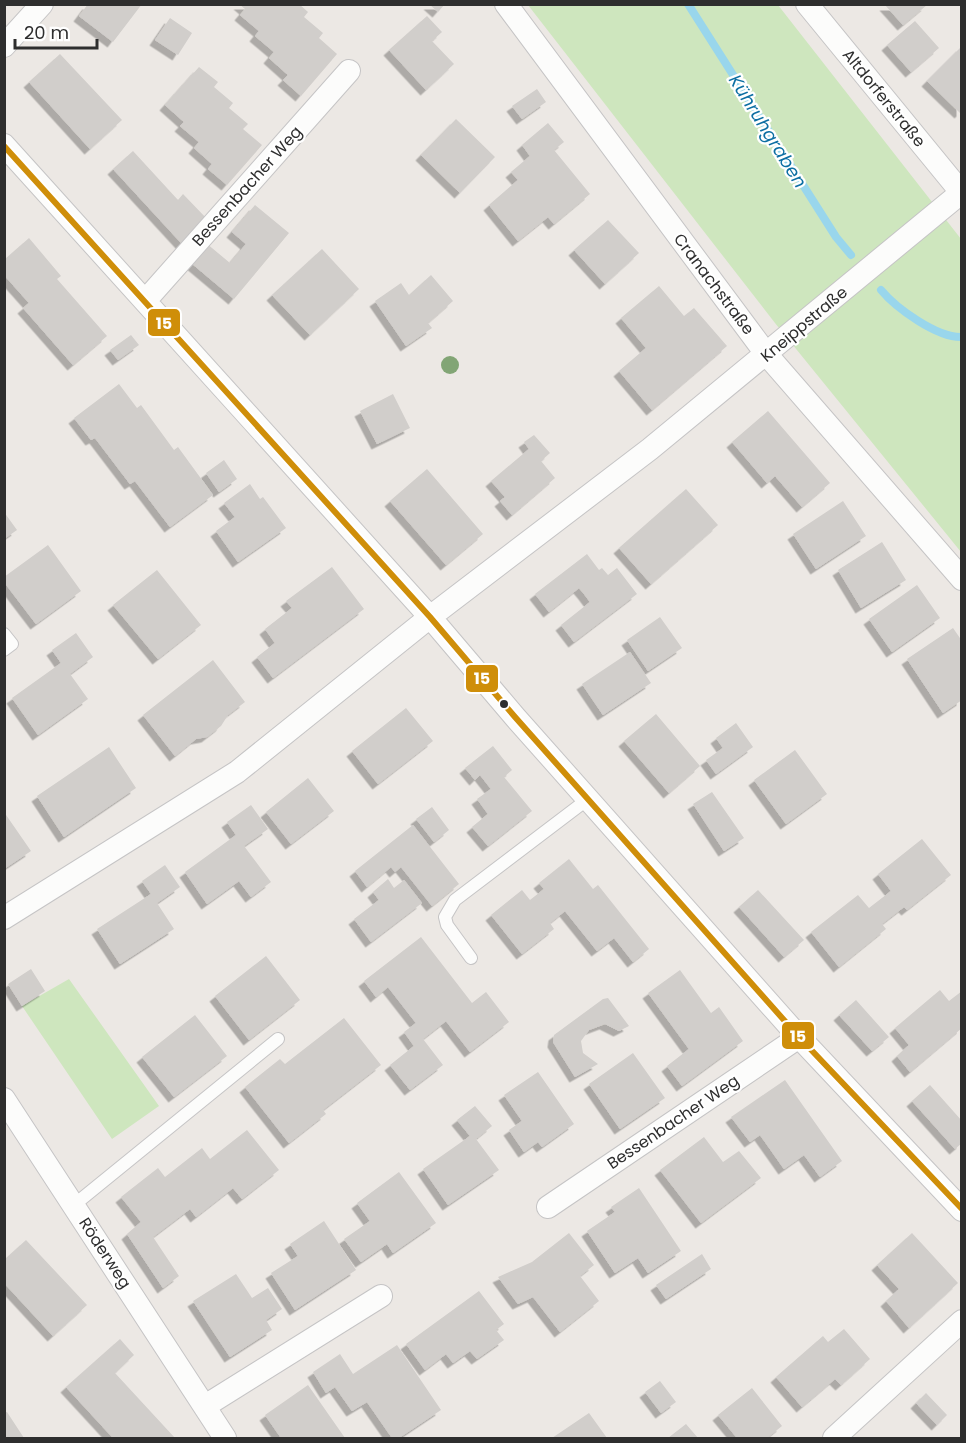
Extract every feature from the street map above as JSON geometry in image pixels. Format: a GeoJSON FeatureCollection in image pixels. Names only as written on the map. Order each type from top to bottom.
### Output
{"type":"FeatureCollection","features":[{"type":"Feature","properties":{"kind":"street"},"geometry":{"type":"LineString","coordinates":[[4,46],[42,4]]}},
{"type":"Feature","properties":{"kind":"street","name":"Cranachstraße"},"geometry":{"type":"LineString","coordinates":[[506,4],[767,355],[962,579]]}},
{"type":"Feature","properties":{"kind":"street","name":"Altdorferstraße"},"geometry":{"type":"LineString","coordinates":[[807,4],[961,192]]}},
{"type":"Feature","properties":{"kind":"street","name":"Bessenbacher Weg"},"geometry":{"type":"LineString","coordinates":[[145,301],[349,71]]}},
{"type":"Feature","properties":{"kind":"street"},"geometry":{"type":"LineString","coordinates":[[9,158],[145,301],[430,617],[799,1037],[962,1210]]}},
{"type":"Feature","properties":{"kind":"street","name":"Kneippstraße"},"geometry":{"type":"LineString","coordinates":[[4,918],[237,772],[430,617],[650,450],[961,192]]}},
{"type":"Feature","properties":{"kind":"street","name":"Bessenbacher Weg"},"geometry":{"type":"LineString","coordinates":[[548,1207],[799,1037]]}},
{"type":"Feature","properties":{"kind":"street","name":"Röderweg"},"geometry":{"type":"LineString","coordinates":[[4,1099],[225,1438]]}},
{"type":"Feature","properties":{"kind":"street"},"geometry":{"type":"LineString","coordinates":[[205,1406],[381,1296]]}},
{"type":"Feature","properties":{"kind":"street"},"geometry":{"type":"LineString","coordinates":[[834,1438],[962,1321]]}},
{"type":"Feature","properties":{"kind":"lane"},"geometry":{"type":"LineString","coordinates":[[4,634],[12,644],[4,650]]}},
{"type":"Feature","properties":{"kind":"lane"},"geometry":{"type":"LineString","coordinates":[[471,958],[447,925],[445,917],[448,909],[455,900],[588,799]]}},
{"type":"Feature","properties":{"kind":"lane"},"geometry":{"type":"LineString","coordinates":[[74,1205],[278,1039]]}},
{"type":"Feature","properties":{"kind":"green space"},"geometry":{"type":"Polygon","coordinates":[[[528,5],[778,5],[961,239],[961,552],[775,323],[528,5]]]}},
{"type":"Feature","properties":{"kind":"green space"},"geometry":{"type":"Polygon","coordinates":[[[69,979],[159,1106],[112,1139],[22,1006],[69,979]]]}},
{"type":"Feature","properties":{"kind":"building"},"geometry":{"type":"Polygon","coordinates":[[[88,4],[142,4],[113,42],[79,16],[88,4]]]}},
{"type":"Feature","properties":{"kind":"building"},"geometry":{"type":"Polygon","coordinates":[[[239,4],[299,4],[308,12],[304,17],[323,33],[319,38],[337,54],[301,96],[283,80],[288,75],[269,58],[274,52],[255,36],[259,31],[240,15],[245,9],[239,4]]]}},
{"type":"Feature","properties":{"kind":"building"},"geometry":{"type":"Polygon","coordinates":[[[429,4],[445,4],[438,12],[429,4]]]}},
{"type":"Feature","properties":{"kind":"building"},"geometry":{"type":"Polygon","coordinates":[[[885,5],[927,5],[903,25],[885,5]]]}},
{"type":"Feature","properties":{"kind":"building"},"geometry":{"type":"Polygon","coordinates":[[[427,16],[442,32],[432,41],[454,64],[426,90],[389,50],[427,16]]]}},
{"type":"Feature","properties":{"kind":"building"},"geometry":{"type":"Polygon","coordinates":[[[170,18],[192,33],[178,55],[155,40],[170,18]]]}},
{"type":"Feature","properties":{"kind":"building"},"geometry":{"type":"Polygon","coordinates":[[[915,21],[939,48],[911,72],[887,45],[915,21]]]}},
{"type":"Feature","properties":{"kind":"building"},"geometry":{"type":"Polygon","coordinates":[[[962,46],[962,111],[960,113],[927,81],[962,46]]]}},
{"type":"Feature","properties":{"kind":"building"},"geometry":{"type":"Polygon","coordinates":[[[60,54],[122,120],[90,149],[29,82],[60,54]]]}},
{"type":"Feature","properties":{"kind":"building"},"geometry":{"type":"Polygon","coordinates":[[[199,67],[218,82],[214,87],[233,103],[229,108],[248,124],[243,129],[262,145],[227,185],[208,169],[212,164],[194,148],[199,142],[180,126],[184,122],[165,105],[199,67]]]}},
{"type":"Feature","properties":{"kind":"building"},"geometry":{"type":"Polygon","coordinates":[[[537,89],[546,102],[522,119],[512,106],[537,89]]]}},
{"type":"Feature","properties":{"kind":"building"},"geometry":{"type":"Polygon","coordinates":[[[456,119],[495,157],[460,193],[421,155],[456,119]]]}},
{"type":"Feature","properties":{"kind":"building"},"geometry":{"type":"Polygon","coordinates":[[[548,123],[564,142],[554,150],[590,194],[554,224],[548,217],[518,241],[489,205],[518,180],[511,172],[530,156],[522,145],[548,123]]]}},
{"type":"Feature","properties":{"kind":"building"},"geometry":{"type":"Polygon","coordinates":[[[133,151],[178,200],[183,194],[208,220],[182,244],[113,169],[133,151]]]}},
{"type":"Feature","properties":{"kind":"building"},"geometry":{"type":"Polygon","coordinates":[[[255,205],[289,233],[234,299],[190,262],[206,243],[230,263],[246,244],[232,232],[255,205]]]}},
{"type":"Feature","properties":{"kind":"building"},"geometry":{"type":"Polygon","coordinates":[[[608,220],[639,253],[605,284],[574,250],[608,220]]]}},
{"type":"Feature","properties":{"kind":"building"},"geometry":{"type":"Polygon","coordinates":[[[29,238],[61,276],[57,279],[107,336],[73,365],[23,308],[29,303],[4,275],[4,260],[29,238]]]}},
{"type":"Feature","properties":{"kind":"building"},"geometry":{"type":"Polygon","coordinates":[[[322,249],[359,289],[310,335],[272,295],[322,249]]]}},
{"type":"Feature","properties":{"kind":"building"},"geometry":{"type":"Polygon","coordinates":[[[431,275],[453,301],[428,323],[432,328],[406,346],[375,301],[401,283],[409,295],[431,275]]]}},
{"type":"Feature","properties":{"kind":"building"},"geometry":{"type":"Polygon","coordinates":[[[659,286],[684,316],[694,308],[727,346],[652,410],[619,371],[646,348],[621,318],[659,286]]]}},
{"type":"Feature","properties":{"kind":"building"},"geometry":{"type":"Polygon","coordinates":[[[131,335],[139,345],[118,360],[110,350],[131,335]]]}},
{"type":"Feature","properties":{"kind":"building"},"geometry":{"type":"Polygon","coordinates":[[[119,384],[137,408],[141,405],[174,450],[178,447],[213,495],[170,527],[135,481],[130,484],[95,438],[91,440],[74,418],[119,384]]]}},
{"type":"Feature","properties":{"kind":"building"},"geometry":{"type":"Polygon","coordinates":[[[393,394],[410,428],[377,444],[360,411],[393,394]]]}},
{"type":"Feature","properties":{"kind":"building"},"geometry":{"type":"Polygon","coordinates":[[[768,411],[830,483],[802,507],[775,476],[767,483],[732,442],[768,411]]]}},
{"type":"Feature","properties":{"kind":"building"},"geometry":{"type":"Polygon","coordinates":[[[534,435],[550,453],[541,461],[555,478],[512,515],[500,501],[505,497],[491,481],[529,449],[524,442],[534,435]]]}},
{"type":"Feature","properties":{"kind":"building"},"geometry":{"type":"Polygon","coordinates":[[[224,460],[237,479],[219,492],[206,473],[224,460]]]}},
{"type":"Feature","properties":{"kind":"building"},"geometry":{"type":"Polygon","coordinates":[[[427,469],[483,534],[446,565],[390,501],[427,469]]]}},
{"type":"Feature","properties":{"kind":"building"},"geometry":{"type":"Polygon","coordinates":[[[250,484],[260,499],[263,497],[286,528],[238,562],[216,531],[235,517],[224,503],[250,484]]]}},
{"type":"Feature","properties":{"kind":"building"},"geometry":{"type":"Polygon","coordinates":[[[686,489],[718,525],[651,584],[619,548],[686,489]]]}},
{"type":"Feature","properties":{"kind":"building"},"geometry":{"type":"Polygon","coordinates":[[[843,501],[866,536],[816,569],[793,534],[843,501]]]}},
{"type":"Feature","properties":{"kind":"building"},"geometry":{"type":"Polygon","coordinates":[[[4,512],[17,530],[4,539],[4,512]]]}},
{"type":"Feature","properties":{"kind":"building"},"geometry":{"type":"Polygon","coordinates":[[[882,542],[906,580],[861,608],[838,570],[882,542]]]}},
{"type":"Feature","properties":{"kind":"building"},"geometry":{"type":"Polygon","coordinates":[[[48,545],[81,591],[36,624],[4,582],[4,577],[48,545]]]}},
{"type":"Feature","properties":{"kind":"building"},"geometry":{"type":"Polygon","coordinates":[[[587,554],[599,570],[602,568],[608,575],[617,568],[637,594],[574,642],[561,625],[590,602],[584,594],[579,588],[549,612],[535,594],[587,554]]]}},
{"type":"Feature","properties":{"kind":"building"},"geometry":{"type":"Polygon","coordinates":[[[332,567],[364,609],[273,678],[257,657],[275,643],[265,629],[292,608],[286,601],[332,567]]]}},
{"type":"Feature","properties":{"kind":"building"},"geometry":{"type":"Polygon","coordinates":[[[157,570],[201,625],[158,659],[113,605],[157,570]]]}},
{"type":"Feature","properties":{"kind":"building"},"geometry":{"type":"Polygon","coordinates":[[[917,585],[940,618],[892,652],[869,619],[917,585]]]}},
{"type":"Feature","properties":{"kind":"building"},"geometry":{"type":"Polygon","coordinates":[[[660,617],[682,648],[648,671],[627,640],[660,617]]]}},
{"type":"Feature","properties":{"kind":"building"},"geometry":{"type":"Polygon","coordinates":[[[953,628],[962,641],[962,700],[943,713],[907,659],[953,628]]]}},
{"type":"Feature","properties":{"kind":"building"},"geometry":{"type":"Polygon","coordinates":[[[76,633],[93,657],[70,674],[88,699],[38,735],[12,698],[61,663],[52,650],[76,633]]]}},
{"type":"Feature","properties":{"kind":"building"},"geometry":{"type":"Polygon","coordinates":[[[630,652],[651,683],[603,715],[582,684],[630,652]]]}},
{"type":"Feature","properties":{"kind":"building"},"geometry":{"type":"Polygon","coordinates":[[[213,660],[245,702],[228,715],[221,726],[207,737],[196,739],[175,756],[143,715],[213,660]]]}},
{"type":"Feature","properties":{"kind":"building"},"geometry":{"type":"Polygon","coordinates":[[[406,708],[433,741],[378,784],[352,751],[406,708]]]}},
{"type":"Feature","properties":{"kind":"building"},"geometry":{"type":"Polygon","coordinates":[[[656,714],[700,766],[669,793],[624,741],[656,714]]]}},
{"type":"Feature","properties":{"kind":"building"},"geometry":{"type":"Polygon","coordinates":[[[736,723],[753,747],[716,774],[706,760],[723,748],[716,738],[736,723]]]}},
{"type":"Feature","properties":{"kind":"building"},"geometry":{"type":"Polygon","coordinates":[[[493,746],[512,770],[504,777],[532,811],[488,846],[472,827],[488,814],[477,799],[491,789],[480,775],[475,780],[465,768],[493,746]]]}},
{"type":"Feature","properties":{"kind":"building"},"geometry":{"type":"Polygon","coordinates":[[[109,747],[136,788],[64,837],[37,796],[109,747]]]}},
{"type":"Feature","properties":{"kind":"building"},"geometry":{"type":"Polygon","coordinates":[[[795,750],[827,794],[786,824],[754,780],[795,750]]]}},
{"type":"Feature","properties":{"kind":"building"},"geometry":{"type":"Polygon","coordinates":[[[308,778],[334,811],[291,844],[266,812],[308,778]]]}},
{"type":"Feature","properties":{"kind":"building"},"geometry":{"type":"Polygon","coordinates":[[[712,792],[744,838],[724,851],[693,804],[712,792]]]}},
{"type":"Feature","properties":{"kind":"building"},"geometry":{"type":"Polygon","coordinates":[[[251,805],[268,829],[244,846],[271,882],[251,897],[239,881],[207,904],[185,872],[236,835],[227,822],[251,805]]]}},
{"type":"Feature","properties":{"kind":"building"},"geometry":{"type":"Polygon","coordinates":[[[432,807],[449,830],[434,842],[416,819],[432,807]]]}},
{"type":"Feature","properties":{"kind":"building"},"geometry":{"type":"Polygon","coordinates":[[[4,812],[31,851],[4,869],[4,812]]]}},
{"type":"Feature","properties":{"kind":"building"},"geometry":{"type":"Polygon","coordinates":[[[413,825],[459,884],[432,906],[401,867],[395,872],[391,867],[367,887],[355,871],[413,825]]]}},
{"type":"Feature","properties":{"kind":"building"},"geometry":{"type":"Polygon","coordinates":[[[922,839],[951,875],[907,910],[904,907],[882,924],[886,929],[839,967],[811,932],[858,895],[869,908],[891,891],[878,874],[922,839]]]}},
{"type":"Feature","properties":{"kind":"building"},"geometry":{"type":"Polygon","coordinates":[[[569,859],[593,889],[598,885],[649,949],[633,962],[614,938],[597,951],[565,911],[550,923],[554,929],[522,954],[491,915],[522,890],[530,900],[544,889],[539,883],[569,859]]]}},
{"type":"Feature","properties":{"kind":"building"},"geometry":{"type":"Polygon","coordinates":[[[165,865],[180,887],[157,903],[174,929],[120,964],[97,929],[151,894],[142,881],[165,865]]]}},
{"type":"Feature","properties":{"kind":"building"},"geometry":{"type":"Polygon","coordinates":[[[388,879],[394,888],[404,880],[422,903],[371,942],[354,919],[379,900],[373,892],[388,879]]]}},
{"type":"Feature","properties":{"kind":"building"},"geometry":{"type":"Polygon","coordinates":[[[758,890],[804,940],[784,957],[739,907],[758,890]]]}},
{"type":"Feature","properties":{"kind":"building"},"geometry":{"type":"Polygon","coordinates":[[[421,937],[472,1003],[486,992],[509,1022],[470,1052],[446,1021],[423,1039],[443,1065],[410,1090],[390,1065],[414,1046],[404,1032],[416,1023],[388,987],[376,997],[364,981],[421,937]]]}},
{"type":"Feature","properties":{"kind":"building"},"geometry":{"type":"Polygon","coordinates":[[[266,956],[300,1000],[249,1040],[215,996],[266,956]]]}},
{"type":"Feature","properties":{"kind":"building"},"geometry":{"type":"Polygon","coordinates":[[[31,969],[45,991],[22,1006],[8,984],[31,969]]]}},
{"type":"Feature","properties":{"kind":"building"},"geometry":{"type":"Polygon","coordinates":[[[680,970],[711,1013],[719,1007],[743,1041],[682,1086],[667,1066],[689,1049],[648,993],[680,970]]]}},
{"type":"Feature","properties":{"kind":"building"},"geometry":{"type":"Polygon","coordinates":[[[940,990],[949,1001],[962,991],[962,1028],[910,1072],[897,1056],[909,1045],[895,1028],[940,990]]]}},
{"type":"Feature","properties":{"kind":"building"},"geometry":{"type":"Polygon","coordinates":[[[608,998],[629,1026],[619,1031],[605,1024],[589,1030],[581,1041],[583,1053],[598,1064],[575,1077],[553,1042],[554,1035],[603,999],[608,998]]]}},
{"type":"Feature","properties":{"kind":"building"},"geometry":{"type":"Polygon","coordinates":[[[856,1000],[889,1037],[872,1051],[839,1015],[856,1000]]]}},
{"type":"Feature","properties":{"kind":"building"},"geometry":{"type":"Polygon","coordinates":[[[195,1015],[227,1056],[174,1097],[142,1057],[195,1015]]]}},
{"type":"Feature","properties":{"kind":"building"},"geometry":{"type":"Polygon","coordinates":[[[344,1018],[381,1065],[323,1110],[326,1114],[289,1143],[245,1087],[280,1059],[285,1064],[344,1018]]]}},
{"type":"Feature","properties":{"kind":"building"},"geometry":{"type":"Polygon","coordinates":[[[633,1053],[665,1098],[620,1129],[589,1084],[633,1053]]]}},
{"type":"Feature","properties":{"kind":"building"},"geometry":{"type":"Polygon","coordinates":[[[538,1072],[574,1124],[542,1147],[538,1142],[524,1152],[509,1130],[522,1121],[504,1095],[538,1072]]]}},
{"type":"Feature","properties":{"kind":"building"},"geometry":{"type":"Polygon","coordinates":[[[785,1080],[842,1161],[820,1177],[804,1155],[784,1169],[760,1135],[750,1142],[731,1117],[785,1080]]]}},
{"type":"Feature","properties":{"kind":"building"},"geometry":{"type":"Polygon","coordinates":[[[930,1085],[962,1121],[962,1143],[955,1149],[912,1101],[930,1085]]]}},
{"type":"Feature","properties":{"kind":"building"},"geometry":{"type":"Polygon","coordinates":[[[475,1106],[492,1126],[476,1139],[499,1170],[448,1205],[423,1169],[470,1136],[457,1120],[475,1106]]]}},
{"type":"Feature","properties":{"kind":"building"},"geometry":{"type":"Polygon","coordinates":[[[247,1130],[279,1170],[242,1199],[233,1188],[196,1217],[190,1209],[153,1237],[179,1276],[163,1288],[127,1234],[141,1222],[121,1197],[158,1168],[165,1177],[202,1148],[210,1159],[247,1130]]]}},
{"type":"Feature","properties":{"kind":"building"},"geometry":{"type":"Polygon","coordinates":[[[704,1137],[723,1162],[739,1151],[761,1178],[701,1223],[660,1170],[704,1137]]]}},
{"type":"Feature","properties":{"kind":"building"},"geometry":{"type":"Polygon","coordinates":[[[399,1172],[436,1223],[393,1253],[387,1244],[361,1262],[344,1239],[370,1221],[357,1203],[399,1172]]]}},
{"type":"Feature","properties":{"kind":"building"},"geometry":{"type":"Polygon","coordinates":[[[639,1188],[681,1251],[648,1273],[638,1258],[615,1273],[587,1231],[615,1212],[611,1207],[639,1188]]]}},
{"type":"Feature","properties":{"kind":"building"},"geometry":{"type":"Polygon","coordinates":[[[324,1221],[356,1270],[295,1310],[271,1273],[298,1256],[290,1244],[324,1221]]]}},
{"type":"Feature","properties":{"kind":"building"},"geometry":{"type":"Polygon","coordinates":[[[569,1233],[594,1265],[580,1276],[599,1301],[560,1332],[533,1297],[518,1304],[498,1277],[532,1262],[569,1233]]]}},
{"type":"Feature","properties":{"kind":"building"},"geometry":{"type":"Polygon","coordinates":[[[912,1233],[958,1283],[909,1328],[886,1301],[899,1289],[877,1265],[912,1233]]]}},
{"type":"Feature","properties":{"kind":"building"},"geometry":{"type":"Polygon","coordinates":[[[26,1240],[87,1305],[53,1336],[4,1283],[4,1260],[26,1240]]]}},
{"type":"Feature","properties":{"kind":"building"},"geometry":{"type":"Polygon","coordinates":[[[702,1254],[711,1269],[666,1299],[656,1285],[702,1254]]]}},
{"type":"Feature","properties":{"kind":"building"},"geometry":{"type":"Polygon","coordinates":[[[236,1274],[252,1298],[268,1288],[282,1309],[266,1320],[272,1330],[230,1357],[193,1301],[236,1274]]]}},
{"type":"Feature","properties":{"kind":"building"},"geometry":{"type":"Polygon","coordinates":[[[479,1291],[504,1324],[496,1330],[504,1340],[477,1359],[470,1351],[453,1363],[446,1354],[425,1370],[406,1344],[479,1291]]]}},
{"type":"Feature","properties":{"kind":"building"},"geometry":{"type":"Polygon","coordinates":[[[844,1329],[870,1359],[841,1385],[835,1379],[802,1407],[776,1377],[823,1336],[828,1342],[844,1329]]]}},
{"type":"Feature","properties":{"kind":"building"},"geometry":{"type":"Polygon","coordinates":[[[120,1339],[134,1355],[115,1373],[175,1438],[113,1438],[66,1387],[120,1339]]]}},
{"type":"Feature","properties":{"kind":"building"},"geometry":{"type":"Polygon","coordinates":[[[397,1345],[441,1410],[399,1438],[392,1438],[367,1402],[352,1411],[335,1387],[326,1393],[313,1372],[340,1354],[353,1374],[397,1345]]]}},
{"type":"Feature","properties":{"kind":"building"},"geometry":{"type":"Polygon","coordinates":[[[660,1381],[676,1402],[661,1413],[645,1392],[660,1381]]]}},
{"type":"Feature","properties":{"kind":"building"},"geometry":{"type":"Polygon","coordinates":[[[308,1385],[345,1438],[281,1438],[265,1415],[308,1385]]]}},
{"type":"Feature","properties":{"kind":"building"},"geometry":{"type":"Polygon","coordinates":[[[752,1388],[782,1426],[767,1438],[737,1438],[718,1415],[752,1388]]]}},
{"type":"Feature","properties":{"kind":"building"},"geometry":{"type":"Polygon","coordinates":[[[926,1393],[947,1415],[937,1425],[916,1403],[926,1393]]]}},
{"type":"Feature","properties":{"kind":"building"},"geometry":{"type":"Polygon","coordinates":[[[7,1412],[24,1438],[4,1438],[4,1413],[7,1412]]]}},
{"type":"Feature","properties":{"kind":"building"},"geometry":{"type":"Polygon","coordinates":[[[589,1413],[607,1438],[552,1438],[589,1413]]]}},
{"type":"Feature","properties":{"kind":"building"},"geometry":{"type":"Polygon","coordinates":[[[686,1424],[698,1438],[668,1438],[686,1424]]]}},
{"type":"Feature","properties":{"kind":"waterway","name":"Kühruhgraben"},"geometry":{"type":"LineString","coordinates":[[688,4],[836,237],[851,255]]}},
{"type":"Feature","properties":{"kind":"waterway","name":"Kühruhgraben"},"geometry":{"type":"LineString","coordinates":[[881,290],[896,305],[918,321],[941,333],[962,337]]}},
{"type":"Feature","properties":{"kind":"transit line","name":"15"},"geometry":{"type":"LineString","coordinates":[[4,146],[430,617],[515,717],[799,1037],[962,1209]]}}]}
